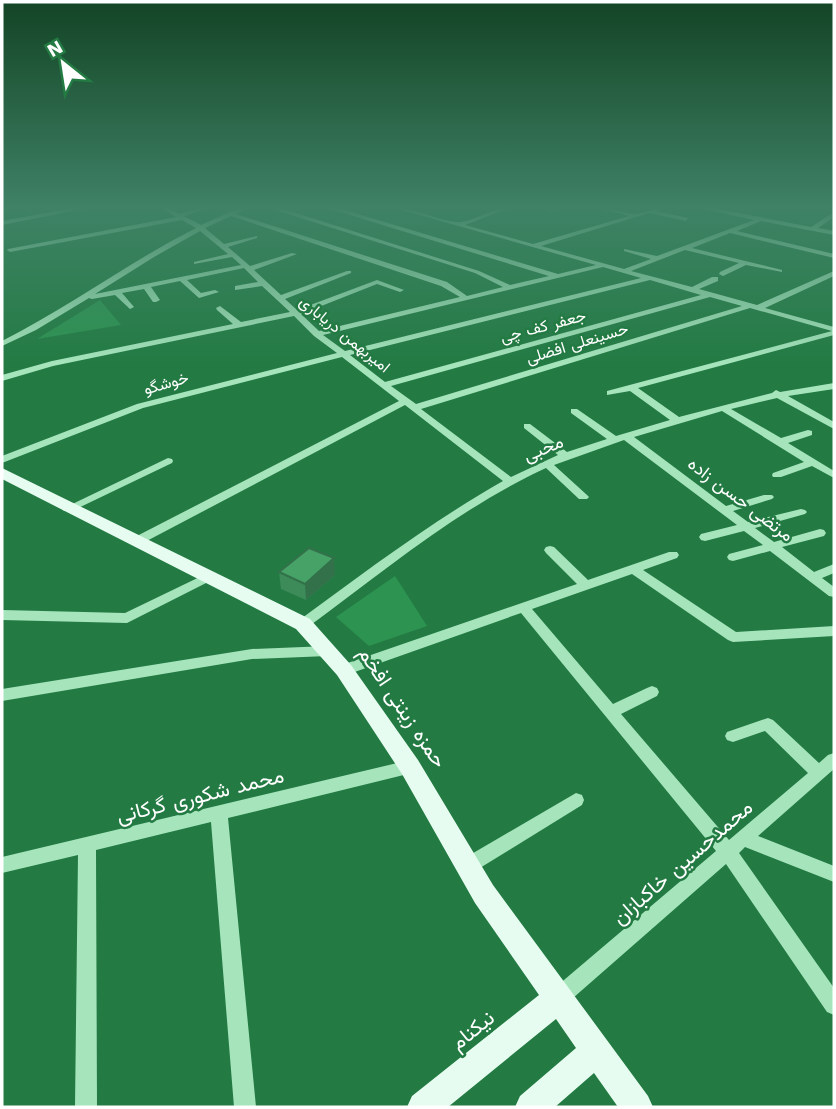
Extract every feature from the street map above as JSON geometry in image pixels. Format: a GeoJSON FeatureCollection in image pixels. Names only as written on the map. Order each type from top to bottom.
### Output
{"type":"FeatureCollection","features":[{"type":"Feature","properties":{"kind":"main road","name":"حمزه زینتی افخم"},"geometry":{"type":"LineString","coordinates":[[2,474],[303,624],[336,660],[410,767],[484,894],[637,1107]]}},
{"type":"Feature","properties":{"kind":"main road","name":"نیکنام"},"geometry":{"type":"LineString","coordinates":[[423,1107],[558,998]]}},
{"type":"Feature","properties":{"kind":"main road"},"geometry":{"type":"LineString","coordinates":[[531,1107],[596,1051]]}},
{"type":"Feature","properties":{"kind":"street"},"geometry":{"type":"LineString","coordinates":[[2,344],[29,331],[148,260]]}},
{"type":"Feature","properties":{"kind":"street"},"geometry":{"type":"LineString","coordinates":[[196,263],[214,260]]}},
{"type":"Feature","properties":{"kind":"street","name":"امیربهمن دریاباری"},"geometry":{"type":"LineString","coordinates":[[239,260],[317,334],[510,481]]}},
{"type":"Feature","properties":{"kind":"street"},"geometry":{"type":"LineString","coordinates":[[82,299],[274,260]]}},
{"type":"Feature","properties":{"kind":"street"},"geometry":{"type":"LineString","coordinates":[[369,260],[444,285],[466,298]]}},
{"type":"Feature","properties":{"kind":"street"},"geometry":{"type":"LineString","coordinates":[[438,260],[477,272],[510,288]]}},
{"type":"Feature","properties":{"kind":"street"},"geometry":{"type":"LineString","coordinates":[[503,260],[557,276]]}},
{"type":"Feature","properties":{"kind":"street"},"geometry":{"type":"LineString","coordinates":[[584,260],[834,331]]}},
{"type":"Feature","properties":{"kind":"street"},"geometry":{"type":"LineString","coordinates":[[624,271],[653,260]]}},
{"type":"Feature","properties":{"kind":"street"},"geometry":{"type":"LineString","coordinates":[[731,260],[779,271]]}},
{"type":"Feature","properties":{"kind":"street"},"geometry":{"type":"LineString","coordinates":[[692,290],[744,263]]}},
{"type":"Feature","properties":{"kind":"street"},"geometry":{"type":"LineString","coordinates":[[317,334],[604,265]]}},
{"type":"Feature","properties":{"kind":"street"},"geometry":{"type":"LineString","coordinates":[[280,298],[349,272]]}},
{"type":"Feature","properties":{"kind":"street"},"geometry":{"type":"LineString","coordinates":[[754,307],[834,273]]}},
{"type":"Feature","properties":{"kind":"street","name":"خوشگو"},"geometry":{"type":"LineString","coordinates":[[2,460],[140,406],[649,278]]}},
{"type":"Feature","properties":{"kind":"street"},"geometry":{"type":"LineString","coordinates":[[182,279],[199,296],[215,292]]}},
{"type":"Feature","properties":{"kind":"street"},"geometry":{"type":"LineString","coordinates":[[2,378],[52,364],[296,313],[377,282],[400,290]]}},
{"type":"Feature","properties":{"kind":"street"},"geometry":{"type":"LineString","coordinates":[[238,288],[264,283]]}},
{"type":"Feature","properties":{"kind":"street"},"geometry":{"type":"LineString","coordinates":[[146,286],[156,300]]}},
{"type":"Feature","properties":{"kind":"street"},"geometry":{"type":"LineString","coordinates":[[117,292],[130,307]]}},
{"type":"Feature","properties":{"kind":"street","name":"جعفر کف چی"},"geometry":{"type":"LineString","coordinates":[[384,385],[709,295]]}},
{"type":"Feature","properties":{"kind":"street","name":"حسینعلی افضلی"},"geometry":{"type":"LineString","coordinates":[[410,405],[754,307]]}},
{"type":"Feature","properties":{"kind":"street"},"geometry":{"type":"LineString","coordinates":[[220,308],[239,325]]}},
{"type":"Feature","properties":{"kind":"street"},"geometry":{"type":"LineString","coordinates":[[610,393],[834,331]]}},
{"type":"Feature","properties":{"kind":"street","name":"محبی"},"geometry":{"type":"LineString","coordinates":[[303,624],[440,526],[510,481],[620,438],[776,393],[834,386]]}},
{"type":"Feature","properties":{"kind":"street"},"geometry":{"type":"LineString","coordinates":[[632,388],[678,421]]}},
{"type":"Feature","properties":{"kind":"street"},"geometry":{"type":"LineString","coordinates":[[776,393],[834,426]]}},
{"type":"Feature","properties":{"kind":"street"},"geometry":{"type":"LineString","coordinates":[[136,541],[410,405]]}},
{"type":"Feature","properties":{"kind":"street"},"geometry":{"type":"LineString","coordinates":[[723,408],[834,475]]}},
{"type":"Feature","properties":{"kind":"street"},"geometry":{"type":"LineString","coordinates":[[574,411],[620,438]]}},
{"type":"Feature","properties":{"kind":"street"},"geometry":{"type":"LineString","coordinates":[[527,426],[566,457]]}},
{"type":"Feature","properties":{"kind":"street"},"geometry":{"type":"LineString","coordinates":[[780,442],[808,433]]}},
{"type":"Feature","properties":{"kind":"street","name":"مرتضی حسن زاده"},"geometry":{"type":"LineString","coordinates":[[620,438],[775,546],[834,593]]}},
{"type":"Feature","properties":{"kind":"street"},"geometry":{"type":"LineString","coordinates":[[68,509],[168,461]]}},
{"type":"Feature","properties":{"kind":"street"},"geometry":{"type":"LineString","coordinates":[[776,475],[813,462]]}},
{"type":"Feature","properties":{"kind":"street"},"geometry":{"type":"LineString","coordinates":[[548,465],[583,497]]}},
{"type":"Feature","properties":{"kind":"street"},"geometry":{"type":"LineString","coordinates":[[725,510],[768,497]]}},
{"type":"Feature","properties":{"kind":"street"},"geometry":{"type":"LineString","coordinates":[[705,537],[801,512]]}},
{"type":"Feature","properties":{"kind":"street"},"geometry":{"type":"LineString","coordinates":[[733,557],[820,533]]}},
{"type":"Feature","properties":{"kind":"street"},"geometry":{"type":"LineString","coordinates":[[550,550],[586,585]]}},
{"type":"Feature","properties":{"kind":"street"},"geometry":{"type":"LineString","coordinates":[[2,695],[252,654],[336,660],[523,607],[673,555]]}},
{"type":"Feature","properties":{"kind":"street"},"geometry":{"type":"LineString","coordinates":[[815,576],[834,568]]}},
{"type":"Feature","properties":{"kind":"street"},"geometry":{"type":"LineString","coordinates":[[632,569],[733,637],[834,631]]}},
{"type":"Feature","properties":{"kind":"street"},"geometry":{"type":"LineString","coordinates":[[2,615],[127,618],[210,576]]}},
{"type":"Feature","properties":{"kind":"street"},"geometry":{"type":"LineString","coordinates":[[523,607],[729,853],[834,1005]]}},
{"type":"Feature","properties":{"kind":"street"},"geometry":{"type":"LineString","coordinates":[[611,712],[652,692]]}},
{"type":"Feature","properties":{"kind":"street"},"geometry":{"type":"LineString","coordinates":[[733,736],[768,724],[819,773]]}},
{"type":"Feature","properties":{"kind":"street","name":"محمدحسین خاکبازان"},"geometry":{"type":"LineString","coordinates":[[558,998],[834,760]]}},
{"type":"Feature","properties":{"kind":"street","name":"محمد شکوری گرکانی"},"geometry":{"type":"LineString","coordinates":[[2,865],[410,767]]}},
{"type":"Feature","properties":{"kind":"street"},"geometry":{"type":"LineString","coordinates":[[469,865],[576,800]]}},
{"type":"Feature","properties":{"kind":"street"},"geometry":{"type":"LineString","coordinates":[[219,814],[245,1107]]}},
{"type":"Feature","properties":{"kind":"street"},"geometry":{"type":"LineString","coordinates":[[744,839],[834,874]]}},
{"type":"Feature","properties":{"kind":"street"},"geometry":{"type":"LineString","coordinates":[[86,1107],[88,845]]}},
{"type":"Feature","properties":{"kind":"green space"},"geometry":{"type":"Polygon","coordinates":[[[100,300],[121,325],[37,339],[100,300]]]}},
{"type":"Feature","properties":{"kind":"green space"},"geometry":{"type":"Polygon","coordinates":[[[395,576],[427,626],[369,646],[336,617],[395,576]]]}},
{"type":"Feature","properties":{"kind":"building"},"geometry":{"type":"Polygon","coordinates":[[[309,548],[334,558],[305,584],[279,572],[309,548]]]}}]}
